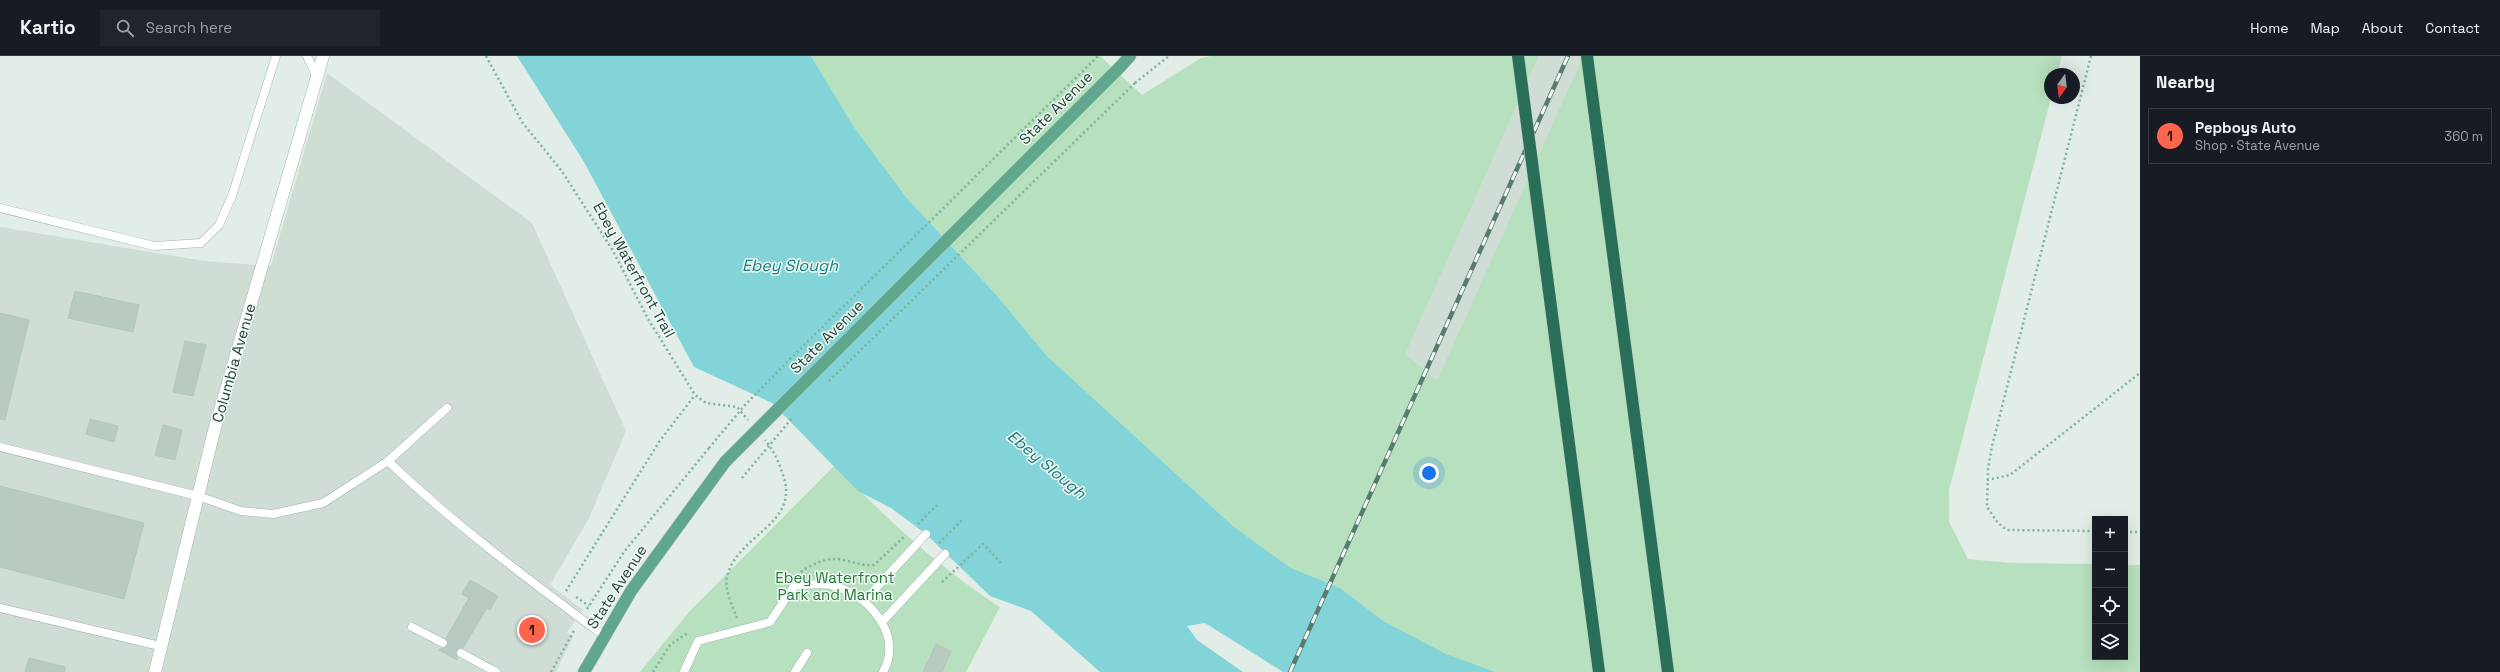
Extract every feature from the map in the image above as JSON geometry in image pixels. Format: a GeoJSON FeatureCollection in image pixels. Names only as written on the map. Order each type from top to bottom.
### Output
{"type":"FeatureCollection","features":[{"type":"Feature","properties":{"kind":"highway"},"geometry":{"type":"LineString","coordinates":[[1518,56],[1599,672]]}},
{"type":"Feature","properties":{"kind":"highway"},"geometry":{"type":"LineString","coordinates":[[1587,56],[1668,672]]}},
{"type":"Feature","properties":{"kind":"main road","name":"State Avenue"},"geometry":{"type":"LineString","coordinates":[[584,672],[603,635],[635,585],[725,462],[1130,56]]}},
{"type":"Feature","properties":{"kind":"street","name":"Columbia Avenue"},"geometry":{"type":"LineString","coordinates":[[155,672],[160,646],[217,423],[323,56]]}},
{"type":"Feature","properties":{"kind":"lane"},"geometry":{"type":"LineString","coordinates":[[0,208],[154,246],[201,243],[219,225],[232,196],[276,56]]}},
{"type":"Feature","properties":{"kind":"lane"},"geometry":{"type":"LineString","coordinates":[[307,56],[317,77]]}},
{"type":"Feature","properties":{"kind":"lane"},"geometry":{"type":"LineString","coordinates":[[0,447],[198,496],[241,511],[273,514],[324,503],[388,461],[447,408]]}},
{"type":"Feature","properties":{"kind":"lane"},"geometry":{"type":"LineString","coordinates":[[388,461],[420,492],[505,563],[603,635]]}},
{"type":"Feature","properties":{"kind":"lane"},"geometry":{"type":"LineString","coordinates":[[864,601],[926,534]]}},
{"type":"Feature","properties":{"kind":"lane"},"geometry":{"type":"LineString","coordinates":[[882,622],[945,554]]}},
{"type":"Feature","properties":{"kind":"lane"},"geometry":{"type":"LineString","coordinates":[[684,672],[698,641],[770,622],[794,586],[830,585],[848,591],[864,601],[882,622],[889,640],[890,655],[883,672]]}},
{"type":"Feature","properties":{"kind":"lane"},"geometry":{"type":"LineString","coordinates":[[0,608],[160,646]]}},
{"type":"Feature","properties":{"kind":"lane"},"geometry":{"type":"LineString","coordinates":[[412,627],[443,643]]}},
{"type":"Feature","properties":{"kind":"lane"},"geometry":{"type":"LineString","coordinates":[[460,653],[496,672]]}},
{"type":"Feature","properties":{"kind":"lane"},"geometry":{"type":"LineString","coordinates":[[795,672],[807,653]]}},
{"type":"Feature","properties":{"kind":"path","name":"Ebey Waterfront Trail"},"geometry":{"type":"LineString","coordinates":[[486,56],[528,130],[561,170],[612,249],[650,324],[695,395]]}},
{"type":"Feature","properties":{"kind":"path"},"geometry":{"type":"LineString","coordinates":[[551,672],[581,619],[624,552],[745,405],[1098,56]]}},
{"type":"Feature","properties":{"kind":"path"},"geometry":{"type":"LineString","coordinates":[[825,385],[1135,83],[1169,56]]}},
{"type":"Feature","properties":{"kind":"path"},"geometry":{"type":"LineString","coordinates":[[2091,56],[1992,446],[1987,480],[1987,507],[1992,517],[2007,530],[2092,531]]}},
{"type":"Feature","properties":{"kind":"path"},"geometry":{"type":"LineString","coordinates":[[1987,480],[2010,476],[2140,373]]}},
{"type":"Feature","properties":{"kind":"path"},"geometry":{"type":"LineString","coordinates":[[589,606],[566,591],[659,442],[695,395],[706,403],[737,407],[751,423]]}},
{"type":"Feature","properties":{"kind":"path"},"geometry":{"type":"LineString","coordinates":[[742,478],[795,414]]}},
{"type":"Feature","properties":{"kind":"path"},"geometry":{"type":"LineString","coordinates":[[738,621],[726,578],[734,557],[773,521],[788,497],[787,485],[774,451],[760,434]]}},
{"type":"Feature","properties":{"kind":"path"},"geometry":{"type":"LineString","coordinates":[[936,546],[962,520]]}},
{"type":"Feature","properties":{"kind":"path"},"geometry":{"type":"LineString","coordinates":[[2128,532],[2140,532]]}},
{"type":"Feature","properties":{"kind":"path"},"geometry":{"type":"LineString","coordinates":[[942,582],[982,544],[1002,564]]}},
{"type":"Feature","properties":{"kind":"shaded area"},"geometry":{"type":"Polygon","coordinates":[[[1539,56],[1583,56],[1437,382],[1404,354],[1539,56]]]}},
{"type":"Feature","properties":{"kind":"shaded area"},"geometry":{"type":"Polygon","coordinates":[[[327,73],[532,223],[626,431],[589,518],[550,585],[583,610],[567,632],[573,637],[556,672],[0,672],[0,227],[204,261],[271,266],[327,73]]]}},
{"type":"Feature","properties":{"kind":"green space"},"geometry":{"type":"Polygon","coordinates":[[[811,56],[1100,56],[1142,95],[1201,58],[1211,56],[1539,56],[1405,354],[1437,381],[1583,56],[2062,56],[2059,68],[2044,68],[2044,104],[2049,104],[1949,490],[1949,522],[1968,559],[2010,563],[2092,564],[2092,660],[2128,660],[2128,565],[2140,565],[2140,672],[1464,672],[1385,622],[1340,588],[1289,567],[1233,526],[1047,356],[999,298],[906,197],[854,127],[811,56]]]}},
{"type":"Feature","properties":{"kind":"green space","name":"Ebey Waterfront Park and Marina"},"geometry":{"type":"Polygon","coordinates":[[[835,465],[873,504],[913,541],[977,592],[1000,607],[966,672],[640,672],[689,612],[835,465]]]}},
{"type":"Feature","properties":{"kind":"water","name":"Ebey Slough"},"geometry":{"type":"Polygon","coordinates":[[[517,56],[811,56],[854,127],[906,197],[999,298],[1047,356],[1233,526],[1289,567],[1340,588],[1385,622],[1446,654],[1495,672],[1100,672],[1031,611],[990,596],[926,534],[891,508],[858,491],[772,403],[694,367],[584,162],[517,56]]]}},
{"type":"Feature","properties":{"kind":"pier"},"geometry":{"type":"Polygon","coordinates":[[[1205,623],[1283,672],[1243,672],[1197,640],[1187,626],[1205,623]]]}},
{"type":"Feature","properties":{"kind":"building"},"geometry":{"type":"Polygon","coordinates":[[[75,291],[139,305],[133,332],[68,318],[75,291]]]}},
{"type":"Feature","properties":{"kind":"building"},"geometry":{"type":"Polygon","coordinates":[[[0,313],[29,320],[5,420],[0,419],[0,313]]]}},
{"type":"Feature","properties":{"kind":"building"},"geometry":{"type":"Polygon","coordinates":[[[185,341],[206,345],[193,396],[173,392],[185,341]]]}},
{"type":"Feature","properties":{"kind":"building"},"geometry":{"type":"Polygon","coordinates":[[[90,419],[118,426],[114,442],[86,434],[90,419]]]}},
{"type":"Feature","properties":{"kind":"building"},"geometry":{"type":"Polygon","coordinates":[[[163,425],[182,430],[175,460],[155,455],[163,425]]]}},
{"type":"Feature","properties":{"kind":"building"},"geometry":{"type":"Polygon","coordinates":[[[0,486],[144,523],[124,599],[0,567],[0,486]]]}},
{"type":"Feature","properties":{"kind":"building"},"geometry":{"type":"Polygon","coordinates":[[[470,580],[498,596],[490,610],[487,608],[463,648],[456,650],[457,660],[439,650],[448,645],[446,638],[469,598],[462,594],[470,580]]]}},
{"type":"Feature","properties":{"kind":"building"},"geometry":{"type":"Polygon","coordinates":[[[936,644],[951,651],[942,672],[923,672],[936,644]]]}},
{"type":"Feature","properties":{"kind":"building"},"geometry":{"type":"Polygon","coordinates":[[[29,658],[65,667],[65,672],[25,672],[29,658]]]}},
{"type":"Feature","properties":{"kind":"railway"},"geometry":{"type":"LineString","coordinates":[[1290,672],[1568,56]]}},
{"type":"Feature","properties":{"kind":"place","name":"Pepboys Auto"},"geometry":{"type":"Point","coordinates":[532,630]}}]}
